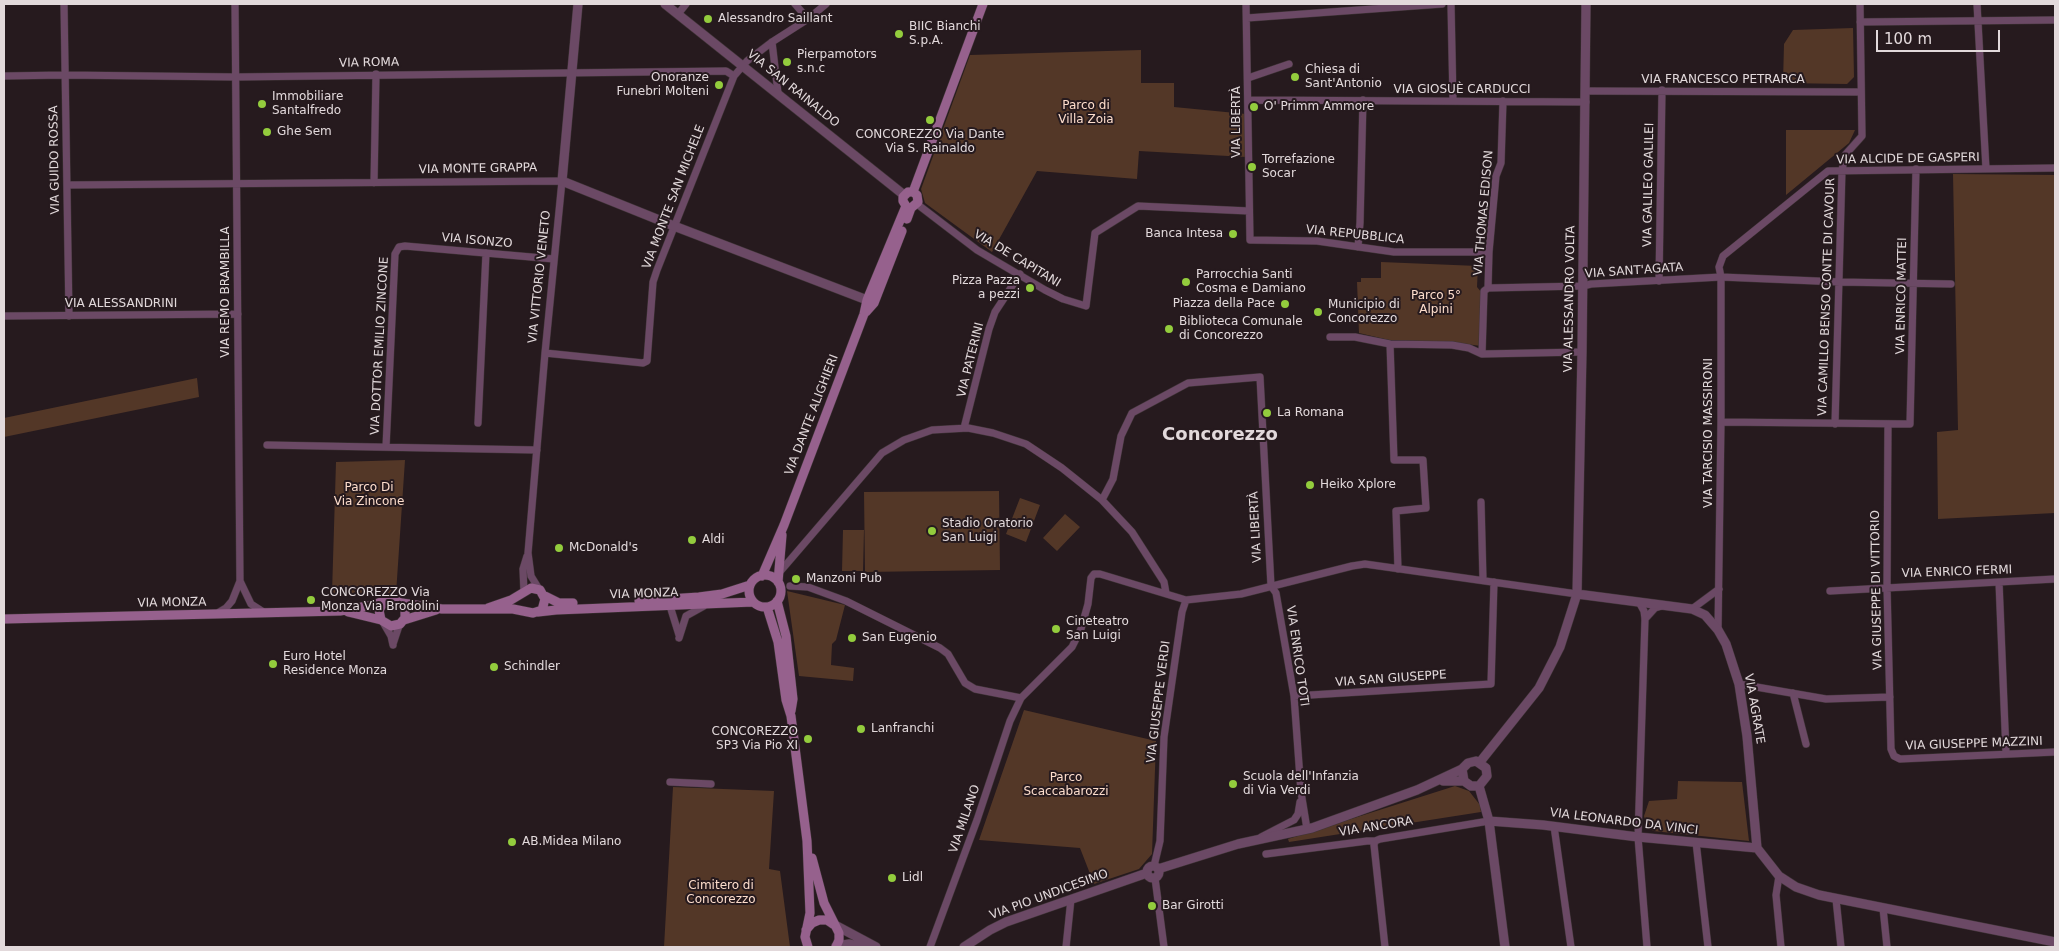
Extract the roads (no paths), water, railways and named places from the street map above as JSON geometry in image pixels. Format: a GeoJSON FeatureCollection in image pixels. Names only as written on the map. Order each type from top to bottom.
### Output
{"type":"FeatureCollection","features":[{"type":"Feature","properties":{"kind":"main road"},"geometry":{"type":"LineString","coordinates":[[913,192],[984,4]]}},
{"type":"Feature","properties":{"kind":"main road"},"geometry":{"type":"LineString","coordinates":[[913,192],[918,197],[911,206],[902,201],[904,195],[913,192]]}},
{"type":"Feature","properties":{"kind":"main road","name":"VIA DANTE ALIGHIERI"},"geometry":{"type":"LineString","coordinates":[[762,576],[784,525],[864,314],[867,300],[911,206]]}},
{"type":"Feature","properties":{"kind":"main road","name":"VIA DANTE ALIGHIERI"},"geometry":{"type":"LineString","coordinates":[[864,314],[874,303],[911,206]]}},
{"type":"Feature","properties":{"kind":"main road","name":"VIA DANTE ALIGHIERI"},"geometry":{"type":"LineString","coordinates":[[778,578],[784,525]]}},
{"type":"Feature","properties":{"kind":"main road"},"geometry":{"type":"LineString","coordinates":[[762,576],[778,578],[781,592],[777,601],[767,607],[758,606],[753,602],[749,594],[753,580],[762,576]]}},
{"type":"Feature","properties":{"kind":"main road","name":"VIA MONZA"},"geometry":{"type":"LineString","coordinates":[[542,593],[563,603],[674,600],[722,594],[750,586]]}},
{"type":"Feature","properties":{"kind":"main road"},"geometry":{"type":"LineString","coordinates":[[442,609],[416,615],[393,626],[382,622],[379,610],[384,602],[393,599],[402,603],[442,609],[488,608],[536,613],[544,607],[542,593],[532,588],[504,603],[488,608]]}},
{"type":"Feature","properties":{"kind":"main road"},"geometry":{"type":"LineString","coordinates":[[523,593],[520,603],[526,611]]}},
{"type":"Feature","properties":{"kind":"main road"},"geometry":{"type":"LineString","coordinates":[[777,601],[786,636],[793,699],[791,716]]}},
{"type":"Feature","properties":{"kind":"main road","name":"VIA MONZA"},"geometry":{"type":"LineString","coordinates":[[4,619],[340,611],[384,602]]}},
{"type":"Feature","properties":{"kind":"main road","name":"VIA MONZA"},"geometry":{"type":"LineString","coordinates":[[536,613],[556,610],[753,602]]}},
{"type":"Feature","properties":{"kind":"main road"},"geometry":{"type":"LineString","coordinates":[[402,603],[406,612],[402,622]]}},
{"type":"Feature","properties":{"kind":"main road"},"geometry":{"type":"LineString","coordinates":[[767,607],[778,642],[786,700],[791,716],[808,841],[810,913],[805,938],[808,946]]}},
{"type":"Feature","properties":{"kind":"main road","name":"VIA MONZA"},"geometry":{"type":"LineString","coordinates":[[340,611],[365,615],[382,622]]}},
{"type":"Feature","properties":{"kind":"main road"},"geometry":{"type":"LineString","coordinates":[[808,841],[822,895],[839,935],[836,947]]}},
{"type":"Feature","properties":{"kind":"main road"},"geometry":{"type":"LineString","coordinates":[[806,930],[812,923],[818,920],[827,920],[833,924]]}},
{"type":"Feature","properties":{"kind":"street","name":"VIA GUIDO ROSSA"},"geometry":{"type":"LineString","coordinates":[[64,4],[64,75],[68,186],[68,316]]}},
{"type":"Feature","properties":{"kind":"street","name":"VIA REMO BRAMBILLA"},"geometry":{"type":"LineString","coordinates":[[235,4],[240,581],[244,594],[251,604],[267,614]]}},
{"type":"Feature","properties":{"kind":"street","name":"VIA VITTORIO VENETO"},"geometry":{"type":"LineString","coordinates":[[523,593],[523,569],[528,553],[578,4]]}},
{"type":"Feature","properties":{"kind":"street","name":"VIA SAN RAINALDO"},"geometry":{"type":"LineString","coordinates":[[665,4],[904,195]]}},
{"type":"Feature","properties":{"kind":"street"},"geometry":{"type":"LineString","coordinates":[[678,14],[686,4]]}},
{"type":"Feature","properties":{"kind":"street"},"geometry":{"type":"LineString","coordinates":[[795,4],[808,19]]}},
{"type":"Feature","properties":{"kind":"street","name":"VIA MONTE SAN MICHELE"},"geometry":{"type":"LineString","coordinates":[[545,353],[643,363],[647,361],[653,282],[734,76],[743,65],[772,42],[808,19],[826,4]]}},
{"type":"Feature","properties":{"kind":"street","name":"VIA LIBERTÀ"},"geometry":{"type":"LineString","coordinates":[[1246,4],[1250,240]]}},
{"type":"Feature","properties":{"kind":"street"},"geometry":{"type":"LineString","coordinates":[[1247,18],[1442,4]]}},
{"type":"Feature","properties":{"kind":"street"},"geometry":{"type":"LineString","coordinates":[[1452,4],[1453,101]]}},
{"type":"Feature","properties":{"kind":"street","name":"VIA ALESSANDRO VOLTA"},"geometry":{"type":"LineString","coordinates":[[1480,762],[1539,688],[1560,647],[1577,594],[1586,4]]}},
{"type":"Feature","properties":{"kind":"street"},"geometry":{"type":"LineString","coordinates":[[1842,170],[1845,155],[1862,136],[1860,4]]}},
{"type":"Feature","properties":{"kind":"street"},"geometry":{"type":"LineString","coordinates":[[1977,4],[1986,169]]}},
{"type":"Feature","properties":{"kind":"street"},"geometry":{"type":"LineString","coordinates":[[1860,22],[2055,20]]}},
{"type":"Feature","properties":{"kind":"street"},"geometry":{"type":"LineString","coordinates":[[772,42],[778,93]]}},
{"type":"Feature","properties":{"kind":"street"},"geometry":{"type":"LineString","coordinates":[[1248,78],[1289,64]]}},
{"type":"Feature","properties":{"kind":"street","name":"VIA ROMA"},"geometry":{"type":"LineString","coordinates":[[4,76],[236,77],[726,71],[734,76]]}},
{"type":"Feature","properties":{"kind":"street"},"geometry":{"type":"LineString","coordinates":[[374,183],[376,74]]}},
{"type":"Feature","properties":{"kind":"street","name":"VIA GALILEO GALILEI"},"geometry":{"type":"LineString","coordinates":[[1658,281],[1662,90]]}},
{"type":"Feature","properties":{"kind":"street","name":"VIA FRANCESCO PETRARCA"},"geometry":{"type":"LineString","coordinates":[[1586,91],[1861,92]]}},
{"type":"Feature","properties":{"kind":"street","name":"VIA GIOSUÈ CARDUCCI"},"geometry":{"type":"LineString","coordinates":[[1248,100],[1586,102]]}},
{"type":"Feature","properties":{"kind":"street"},"geometry":{"type":"LineString","coordinates":[[1358,247],[1362,100]]}},
{"type":"Feature","properties":{"kind":"street","name":"VIA THOMAS EDISON"},"geometry":{"type":"LineString","coordinates":[[1482,354],[1484,291],[1488,288],[1489,252],[1496,176],[1501,163],[1503,101]]}},
{"type":"Feature","properties":{"kind":"street","name":"VIA ALCIDE DE GASPERI"},"geometry":{"type":"LineString","coordinates":[[1721,277],[1719,267],[1723,256],[1828,171],[2055,168]]}},
{"type":"Feature","properties":{"kind":"street","name":"VIA ENRICO MATTEI"},"geometry":{"type":"LineString","coordinates":[[1888,424],[1910,424],[1916,169]]}},
{"type":"Feature","properties":{"kind":"street","name":"VIA CAMILLO BENSO CONTE DI CAVOUR"},"geometry":{"type":"LineString","coordinates":[[1835,424],[1842,170]]}},
{"type":"Feature","properties":{"kind":"street","name":"VIA MONTE GRAPPA"},"geometry":{"type":"LineString","coordinates":[[68,186],[562,181],[867,300]]}},
{"type":"Feature","properties":{"kind":"street","name":"VIA DE CAPITANI"},"geometry":{"type":"LineString","coordinates":[[911,206],[977,250],[1062,299],[1086,306],[1095,233],[1138,206],[1249,211]]}},
{"type":"Feature","properties":{"kind":"street","name":"VIA REPUBBLICA"},"geometry":{"type":"LineString","coordinates":[[1250,240],[1317,241],[1394,252],[1489,252]]}},
{"type":"Feature","properties":{"kind":"street","name":"VIA ISONZO"},"geometry":{"type":"LineString","coordinates":[[398,247],[554,259]]}},
{"type":"Feature","properties":{"kind":"street","name":"VIA DOTTOR EMILIO ZINCONE"},"geometry":{"type":"LineString","coordinates":[[386,447],[394,254],[398,247]]}},
{"type":"Feature","properties":{"kind":"street"},"geometry":{"type":"LineString","coordinates":[[478,423],[486,253]]}},
{"type":"Feature","properties":{"kind":"street","name":"VIA PATERINI"},"geometry":{"type":"LineString","coordinates":[[964,428],[995,312],[1020,274]]}},
{"type":"Feature","properties":{"kind":"street","name":"VIA SANT'AGATA"},"geometry":{"type":"LineString","coordinates":[[1488,288],[1583,286],[1721,277],[1951,284]]}},
{"type":"Feature","properties":{"kind":"street","name":"VIA TARCISIO MASSIRONI"},"geometry":{"type":"LineString","coordinates":[[1718,630],[1721,277]]}},
{"type":"Feature","properties":{"kind":"street","name":"VIA ALESSANDRINI"},"geometry":{"type":"LineString","coordinates":[[4,316],[238,314]]}},
{"type":"Feature","properties":{"kind":"street"},"geometry":{"type":"LineString","coordinates":[[1330,337],[1355,337],[1390,344],[1452,345],[1469,348],[1482,354],[1582,352]]}},
{"type":"Feature","properties":{"kind":"street"},"geometry":{"type":"LineString","coordinates":[[1390,344],[1394,460],[1423,460],[1426,508],[1396,511],[1398,569]]}},
{"type":"Feature","properties":{"kind":"street","name":"VIA LIBERTÀ"},"geometry":{"type":"LineString","coordinates":[[1102,500],[1112,479],[1121,436],[1132,413],[1188,383],[1260,377],[1271,586]]}},
{"type":"Feature","properties":{"kind":"street"},"geometry":{"type":"LineString","coordinates":[[1721,422],[1888,424]]}},
{"type":"Feature","properties":{"kind":"street","name":"VIA GIUSEPPE DI VITTORIO"},"geometry":{"type":"LineString","coordinates":[[1888,424],[1887,587],[1891,749],[1894,756]]}},
{"type":"Feature","properties":{"kind":"street"},"geometry":{"type":"LineString","coordinates":[[778,578],[882,453],[904,440],[932,430],[964,428],[993,433],[1026,444],[1062,468],[1102,500],[1132,532],[1164,582],[1166,593],[1186,600],[1241,594],[1365,564],[1577,594]]}},
{"type":"Feature","properties":{"kind":"street","name":"VIA DOTTOR EMILIO ZINCONE"},"geometry":{"type":"LineString","coordinates":[[267,445],[537,450]]}},
{"type":"Feature","properties":{"kind":"street"},"geometry":{"type":"LineString","coordinates":[[1481,502],[1483,580]]}},
{"type":"Feature","properties":{"kind":"street","name":"VIA VITTORIO VENETO"},"geometry":{"type":"LineString","coordinates":[[528,553],[531,576],[542,593]]}},
{"type":"Feature","properties":{"kind":"street","name":"VIA MILANO"},"geometry":{"type":"LineString","coordinates":[[930,947],[977,820],[1010,721],[1021,698],[1072,647],[1081,629],[1088,604],[1091,578],[1094,574],[1100,574],[1166,593]]}},
{"type":"Feature","properties":{"kind":"street","name":"VIA ENRICO FERMI"},"geometry":{"type":"LineString","coordinates":[[1830,591],[2055,579]]}},
{"type":"Feature","properties":{"kind":"street","name":"VIA REMO BRAMBILLA"},"geometry":{"type":"LineString","coordinates":[[215,614],[226,608],[232,601],[240,581]]}},
{"type":"Feature","properties":{"kind":"street","name":"VIA SAN GIUSEPPE"},"geometry":{"type":"LineString","coordinates":[[1294,696],[1491,684],[1494,582]]}},
{"type":"Feature","properties":{"kind":"street"},"geometry":{"type":"LineString","coordinates":[[1999,582],[2006,753]]}},
{"type":"Feature","properties":{"kind":"street"},"geometry":{"type":"LineString","coordinates":[[790,586],[808,587],[846,600],[940,648],[948,654],[965,684],[975,689],[1021,698]]}},
{"type":"Feature","properties":{"kind":"street","name":"VIA ENRICO TOTI"},"geometry":{"type":"LineString","coordinates":[[1271,586],[1276,593],[1294,696],[1301,792],[1307,829]]}},
{"type":"Feature","properties":{"kind":"street"},"geometry":{"type":"LineString","coordinates":[[1692,609],[1719,589]]}},
{"type":"Feature","properties":{"kind":"street","name":"VIA AGRATE"},"geometry":{"type":"LineString","coordinates":[[1577,594],[1692,609],[1705,616],[1718,630],[1726,644],[1739,684],[1747,736],[1757,848]]}},
{"type":"Feature","properties":{"kind":"street","name":"VIA GIUSEPPE VERDI"},"geometry":{"type":"LineString","coordinates":[[1153,872],[1160,841],[1164,737],[1182,612],[1186,600]]}},
{"type":"Feature","properties":{"kind":"street"},"geometry":{"type":"LineString","coordinates":[[1640,602],[1645,619],[1638,837],[1647,947]]}},
{"type":"Feature","properties":{"kind":"street"},"geometry":{"type":"LineString","coordinates":[[670,606],[679,638],[686,616],[708,604]]}},
{"type":"Feature","properties":{"kind":"street"},"geometry":{"type":"LineString","coordinates":[[1645,619],[1655,608],[1663,605]]}},
{"type":"Feature","properties":{"kind":"street"},"geometry":{"type":"LineString","coordinates":[[382,622],[392,636],[393,645],[402,622]]}},
{"type":"Feature","properties":{"kind":"street"},"geometry":{"type":"LineString","coordinates":[[1739,684],[1826,699],[1890,697]]}},
{"type":"Feature","properties":{"kind":"street"},"geometry":{"type":"LineString","coordinates":[[1793,694],[1806,744]]}},
{"type":"Feature","properties":{"kind":"street","name":"VIA GIUSEPPE MAZZINI"},"geometry":{"type":"LineString","coordinates":[[1894,756],[1900,759],[2055,752]]}},
{"type":"Feature","properties":{"kind":"street"},"geometry":{"type":"LineString","coordinates":[[1472,761],[1480,762],[1487,772],[1485,780],[1479,786],[1471,786],[1464,781],[1440,781],[1472,761]]}},
{"type":"Feature","properties":{"kind":"street"},"geometry":{"type":"LineString","coordinates":[[1462,769],[1464,781]]}},
{"type":"Feature","properties":{"kind":"street","name":"VIA PIO UNDICESIMO"},"geometry":{"type":"LineString","coordinates":[[964,947],[1002,924],[1072,899],[1250,841],[1307,829],[1440,781]]}},
{"type":"Feature","properties":{"kind":"street"},"geometry":{"type":"LineString","coordinates":[[670,782],[711,784]]}},
{"type":"Feature","properties":{"kind":"street"},"geometry":{"type":"LineString","coordinates":[[1479,786],[1489,821],[1505,947]]}},
{"type":"Feature","properties":{"kind":"street","name":"VIA ENRICO TOTI"},"geometry":{"type":"LineString","coordinates":[[1250,841],[1294,820],[1299,812],[1301,792]]}},
{"type":"Feature","properties":{"kind":"street","name":"VIA LEONARDO DA VINCI"},"geometry":{"type":"LineString","coordinates":[[1489,821],[1554,826],[1638,837],[1757,848]]}},
{"type":"Feature","properties":{"kind":"street","name":"VIA ANCORA"},"geometry":{"type":"LineString","coordinates":[[1266,854],[1375,841],[1489,821]]}},
{"type":"Feature","properties":{"kind":"street"},"geometry":{"type":"LineString","coordinates":[[1554,826],[1571,947]]}},
{"type":"Feature","properties":{"kind":"street"},"geometry":{"type":"LineString","coordinates":[[1375,841],[1385,947]]}},
{"type":"Feature","properties":{"kind":"street"},"geometry":{"type":"LineString","coordinates":[[1696,842],[1708,947]]}},
{"type":"Feature","properties":{"kind":"street"},"geometry":{"type":"LineString","coordinates":[[1757,848],[1780,876],[1805,890],[1836,899],[2055,942]]}},
{"type":"Feature","properties":{"kind":"street"},"geometry":{"type":"LineString","coordinates":[[1153,872],[1164,947]]}},
{"type":"Feature","properties":{"kind":"street"},"geometry":{"type":"LineString","coordinates":[[1780,876],[1776,899],[1781,947]]}},
{"type":"Feature","properties":{"kind":"street"},"geometry":{"type":"LineString","coordinates":[[1066,947],[1072,899]]}},
{"type":"Feature","properties":{"kind":"street"},"geometry":{"type":"LineString","coordinates":[[1836,899],[1841,947]]}},
{"type":"Feature","properties":{"kind":"street"},"geometry":{"type":"LineString","coordinates":[[1883,908],[1887,947]]}},
{"type":"Feature","properties":{"kind":"street"},"geometry":{"type":"LineString","coordinates":[[833,924],[876,947]]}},
{"type":"Feature","properties":{"kind":"street"},"geometry":{"type":"LineString","coordinates":[[836,947],[849,944],[863,947]]}},
{"type":"Feature","properties":{"kind":"place","name":"Alessandro Saillant"},"geometry":{"type":"Point","coordinates":[708,19]}},
{"type":"Feature","properties":{"kind":"place","name":"BIIC Bianchi S.p.A."},"geometry":{"type":"Point","coordinates":[899,34]}},
{"type":"Feature","properties":{"kind":"place","name":"Pierpamotors s.n.c"},"geometry":{"type":"Point","coordinates":[787,62]}},
{"type":"Feature","properties":{"kind":"place","name":"Chiesa di Sant'Antonio"},"geometry":{"type":"Point","coordinates":[1295,77]}},
{"type":"Feature","properties":{"kind":"place","name":"Onoranze Funebri Molteni"},"geometry":{"type":"Point","coordinates":[719,85]}},
{"type":"Feature","properties":{"kind":"place","name":"Immobiliare Santalfredo"},"geometry":{"type":"Point","coordinates":[262,104]}},
{"type":"Feature","properties":{"kind":"place","name":"O' Primm Ammore"},"geometry":{"type":"Point","coordinates":[1254,107]}},
{"type":"Feature","properties":{"kind":"place","name":"CONCOREZZO Via Dante Via S. Rainaldo"},"geometry":{"type":"Point","coordinates":[930,120]}},
{"type":"Feature","properties":{"kind":"place","name":"Ghe Sem"},"geometry":{"type":"Point","coordinates":[267,132]}},
{"type":"Feature","properties":{"kind":"place","name":"Torrefazione Socar"},"geometry":{"type":"Point","coordinates":[1252,167]}},
{"type":"Feature","properties":{"kind":"place","name":"Banca Intesa"},"geometry":{"type":"Point","coordinates":[1233,234]}},
{"type":"Feature","properties":{"kind":"place","name":"Parrocchia Santi Cosma e Damiano"},"geometry":{"type":"Point","coordinates":[1186,282]}},
{"type":"Feature","properties":{"kind":"place","name":"Pizza Pazza a pezzi"},"geometry":{"type":"Point","coordinates":[1030,288]}},
{"type":"Feature","properties":{"kind":"place","name":"Piazza della Pace"},"geometry":{"type":"Point","coordinates":[1285,304]}},
{"type":"Feature","properties":{"kind":"place","name":"Municipio di Concorezzo"},"geometry":{"type":"Point","coordinates":[1318,312]}},
{"type":"Feature","properties":{"kind":"place","name":"Biblioteca Comunale di Concorezzo"},"geometry":{"type":"Point","coordinates":[1169,329]}},
{"type":"Feature","properties":{"kind":"place","name":"La Romana"},"geometry":{"type":"Point","coordinates":[1267,413]}},
{"type":"Feature","properties":{"kind":"place","name":"Heiko Xplore"},"geometry":{"type":"Point","coordinates":[1310,485]}},
{"type":"Feature","properties":{"kind":"place","name":"Stadio Oratorio San Luigi"},"geometry":{"type":"Point","coordinates":[932,531]}},
{"type":"Feature","properties":{"kind":"place","name":"Aldi"},"geometry":{"type":"Point","coordinates":[692,540]}},
{"type":"Feature","properties":{"kind":"place","name":"McDonald's"},"geometry":{"type":"Point","coordinates":[559,548]}},
{"type":"Feature","properties":{"kind":"place","name":"Manzoni Pub"},"geometry":{"type":"Point","coordinates":[796,579]}},
{"type":"Feature","properties":{"kind":"place","name":"CONCOREZZO Via Monza Via Brodolini"},"geometry":{"type":"Point","coordinates":[311,600]}},
{"type":"Feature","properties":{"kind":"place","name":"Cineteatro San Luigi"},"geometry":{"type":"Point","coordinates":[1056,629]}},
{"type":"Feature","properties":{"kind":"place","name":"San Eugenio"},"geometry":{"type":"Point","coordinates":[852,638]}},
{"type":"Feature","properties":{"kind":"place","name":"Euro Hotel Residence Monza"},"geometry":{"type":"Point","coordinates":[273,664]}},
{"type":"Feature","properties":{"kind":"place","name":"Schindler"},"geometry":{"type":"Point","coordinates":[494,667]}},
{"type":"Feature","properties":{"kind":"place","name":"Lanfranchi"},"geometry":{"type":"Point","coordinates":[861,729]}},
{"type":"Feature","properties":{"kind":"place","name":"CONCOREZZO SP3 Via Pio XI"},"geometry":{"type":"Point","coordinates":[808,739]}},
{"type":"Feature","properties":{"kind":"place","name":"Scuola dell'Infanzia di Via Verdi"},"geometry":{"type":"Point","coordinates":[1233,784]}},
{"type":"Feature","properties":{"kind":"place","name":"AB.Midea Milano"},"geometry":{"type":"Point","coordinates":[512,842]}},
{"type":"Feature","properties":{"kind":"place","name":"Lidl"},"geometry":{"type":"Point","coordinates":[892,878]}},
{"type":"Feature","properties":{"kind":"place","name":"Bar Girotti"},"geometry":{"type":"Point","coordinates":[1152,906]}},
{"type":"Feature","properties":{"kind":"district","name":"Concorezzo"},"geometry":{"type":"Point","coordinates":[1220,435]}},
{"type":"Feature","properties":{"kind":"park label","name":"Parco di Villa Zoia"},"geometry":{"type":"Point","coordinates":[1086,113]}},
{"type":"Feature","properties":{"kind":"park label","name":"Parco 5° Alpini"},"geometry":{"type":"Point","coordinates":[1436,303]}},
{"type":"Feature","properties":{"kind":"park label","name":"Parco Di Via Zincone"},"geometry":{"type":"Point","coordinates":[369,495]}},
{"type":"Feature","properties":{"kind":"park label","name":"Parco Scaccabarozzi"},"geometry":{"type":"Point","coordinates":[1066,785]}},
{"type":"Feature","properties":{"kind":"park label","name":"Cimitero di Concorezzo"},"geometry":{"type":"Point","coordinates":[721,893]}}]}
